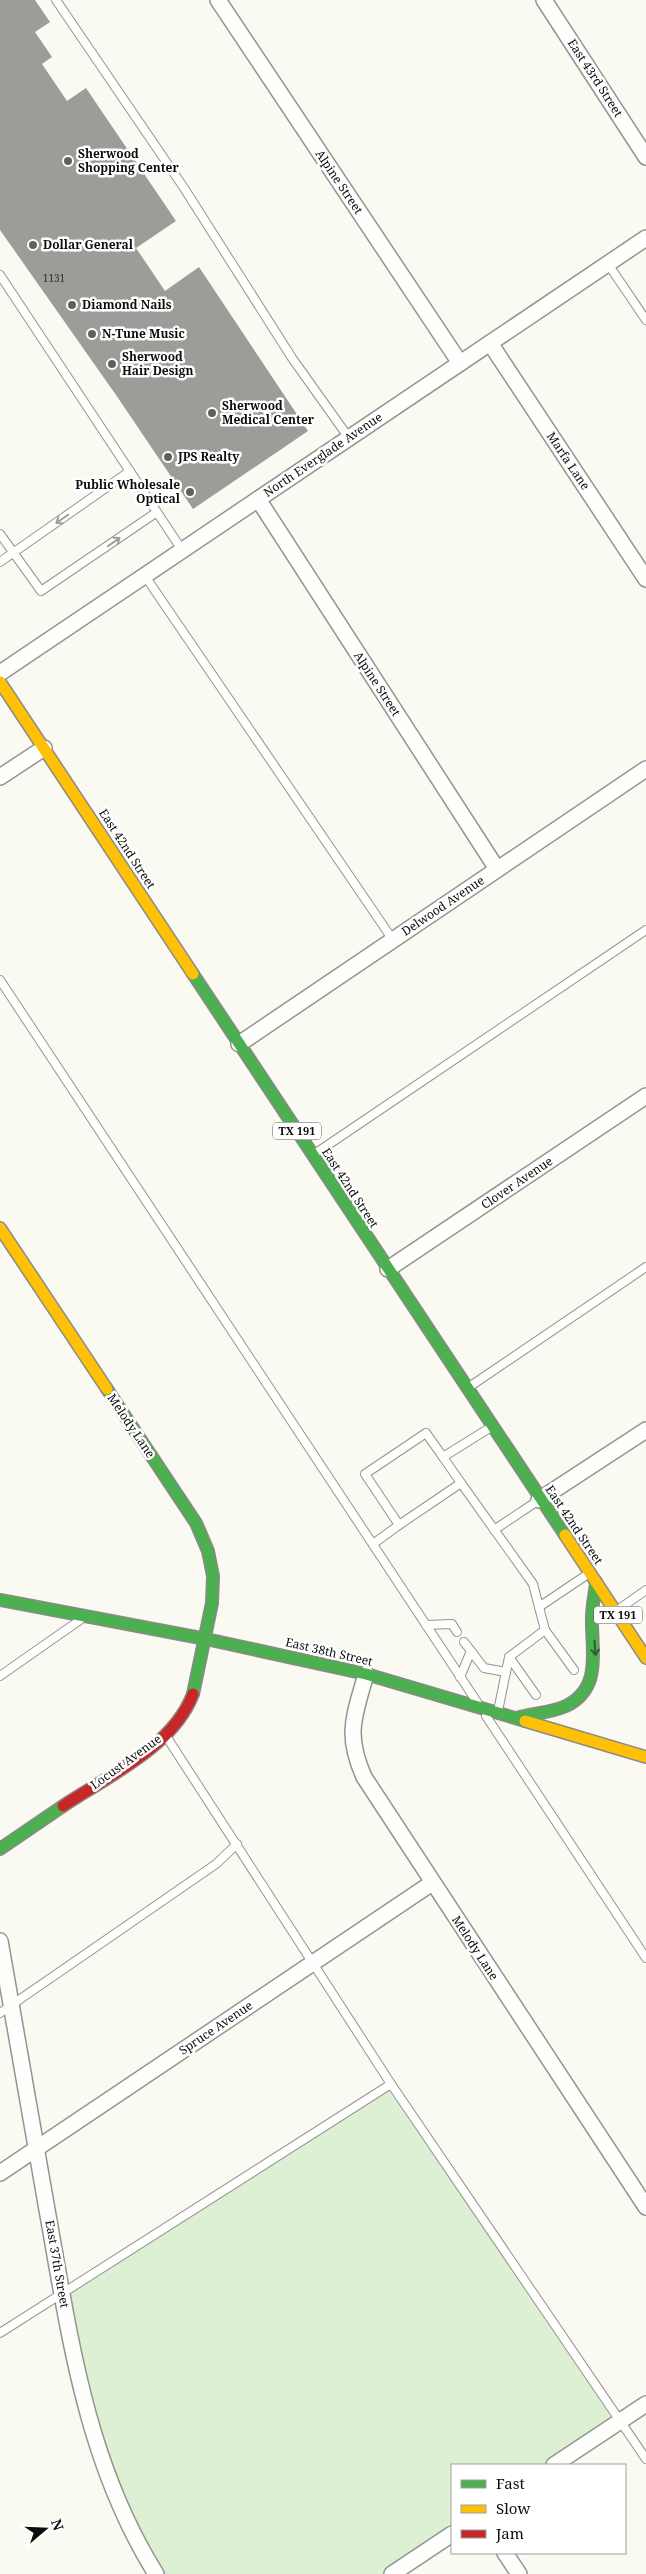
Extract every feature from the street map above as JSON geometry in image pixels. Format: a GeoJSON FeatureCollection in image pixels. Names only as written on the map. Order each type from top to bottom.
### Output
{"type":"FeatureCollection","features":[{"type":"Feature","properties":{"kind":"main road","name":"East 42nd Street"},"geometry":{"type":"LineString","coordinates":[[0,682],[539,1500],[646,1658]]}},
{"type":"Feature","properties":{"kind":"main road","name":"Melody Lane"},"geometry":{"type":"LineString","coordinates":[[0,1228],[196,1523],[208,1545],[214,1582],[206,1639]]}},
{"type":"Feature","properties":{"kind":"main road"},"geometry":{"type":"LineString","coordinates":[[516,1718],[565,1706],[585,1692],[592,1679],[596,1662],[592,1617],[593,1578]]}},
{"type":"Feature","properties":{"kind":"main road","name":"East 38th Street"},"geometry":{"type":"LineString","coordinates":[[0,1600],[206,1639],[366,1674],[646,1757]]}},
{"type":"Feature","properties":{"kind":"main road","name":"Locust Avenue"},"geometry":{"type":"LineString","coordinates":[[0,1849],[119,1769],[179,1720],[188,1706],[197,1681],[206,1639]]}},
{"type":"Feature","properties":{"kind":"street","name":"Alpine Street"},"geometry":{"type":"LineString","coordinates":[[218,0],[460,363]]}},
{"type":"Feature","properties":{"kind":"street","name":"East 43rd Street"},"geometry":{"type":"LineString","coordinates":[[544,0],[646,157]]}},
{"type":"Feature","properties":{"kind":"street","name":"North Everglade Avenue"},"geometry":{"type":"LineString","coordinates":[[0,673],[646,238]]}},
{"type":"Feature","properties":{"kind":"street","name":"Marfa Lane"},"geometry":{"type":"LineString","coordinates":[[490,343],[646,579]]}},
{"type":"Feature","properties":{"kind":"street","name":"Alpine Street"},"geometry":{"type":"LineString","coordinates":[[258,499],[497,870]]}},
{"type":"Feature","properties":{"kind":"street"},"geometry":{"type":"LineString","coordinates":[[0,777],[44,748]]}},
{"type":"Feature","properties":{"kind":"street","name":"Delwood Avenue"},"geometry":{"type":"LineString","coordinates":[[239,1044],[646,769]]}},
{"type":"Feature","properties":{"kind":"street","name":"Clover Avenue"},"geometry":{"type":"LineString","coordinates":[[388,1269],[646,1096]]}},
{"type":"Feature","properties":{"kind":"street"},"geometry":{"type":"LineString","coordinates":[[539,1500],[646,1430]]}},
{"type":"Feature","properties":{"kind":"street","name":"Melody Lane"},"geometry":{"type":"LineString","coordinates":[[366,1674],[353,1720],[351,1738],[354,1754],[364,1777],[646,2207]]}},
{"type":"Feature","properties":{"kind":"street","name":"Spruce Avenue"},"geometry":{"type":"LineString","coordinates":[[0,2173],[432,1883]]}},
{"type":"Feature","properties":{"kind":"street","name":"East 37th Street"},"geometry":{"type":"LineString","coordinates":[[0,1941],[6,2009],[36,2148],[72,2353],[98,2452],[136,2541],[156,2574]]}},
{"type":"Feature","properties":{"kind":"street"},"geometry":{"type":"LineString","coordinates":[[556,2464],[646,2404]]}},
{"type":"Feature","properties":{"kind":"street"},"geometry":{"type":"LineString","coordinates":[[392,2574],[451,2535]]}},
{"type":"Feature","properties":{"kind":"street"},"geometry":{"type":"LineString","coordinates":[[506,2554],[519,2574]]}},
{"type":"Feature","properties":{"kind":"lane"},"geometry":{"type":"LineString","coordinates":[[56,0],[189,196],[292,358],[349,438]]}},
{"type":"Feature","properties":{"kind":"lane"},"geometry":{"type":"LineString","coordinates":[[608,264],[646,320]]}},
{"type":"Feature","properties":{"kind":"lane"},"geometry":{"type":"LineString","coordinates":[[0,274],[182,550]]}},
{"type":"Feature","properties":{"kind":"lane"},"geometry":{"type":"LineString","coordinates":[[0,562],[130,471]]}},
{"type":"Feature","properties":{"kind":"lane"},"geometry":{"type":"LineString","coordinates":[[0,534],[38,589],[45,590],[157,512]]}},
{"type":"Feature","properties":{"kind":"lane"},"geometry":{"type":"LineString","coordinates":[[145,576],[393,940]]}},
{"type":"Feature","properties":{"kind":"lane"},"geometry":{"type":"LineString","coordinates":[[312,1155],[646,930]]}},
{"type":"Feature","properties":{"kind":"lane"},"geometry":{"type":"LineString","coordinates":[[0,980],[646,1958]]}},
{"type":"Feature","properties":{"kind":"lane"},"geometry":{"type":"LineString","coordinates":[[466,1388],[646,1267]]}},
{"type":"Feature","properties":{"kind":"lane"},"geometry":{"type":"LineString","coordinates":[[443,1457],[492,1426]]}},
{"type":"Feature","properties":{"kind":"lane"},"geometry":{"type":"LineString","coordinates":[[400,1525],[365,1474],[426,1433],[533,1584],[545,1630],[574,1670]]}},
{"type":"Feature","properties":{"kind":"lane"},"geometry":{"type":"LineString","coordinates":[[373,1544],[461,1483]]}},
{"type":"Feature","properties":{"kind":"lane"},"geometry":{"type":"LineString","coordinates":[[494,1530],[539,1500]]}},
{"type":"Feature","properties":{"kind":"lane"},"geometry":{"type":"LineString","coordinates":[[539,1607],[593,1578]]}},
{"type":"Feature","properties":{"kind":"lane"},"geometry":{"type":"LineString","coordinates":[[615,1611],[646,1590]]}},
{"type":"Feature","properties":{"kind":"lane"},"geometry":{"type":"LineString","coordinates":[[0,1676],[85,1616]]}},
{"type":"Feature","properties":{"kind":"lane"},"geometry":{"type":"LineString","coordinates":[[426,1625],[452,1624],[457,1632]]}},
{"type":"Feature","properties":{"kind":"lane"},"geometry":{"type":"LineString","coordinates":[[498,1713],[509,1657],[545,1630]]}},
{"type":"Feature","properties":{"kind":"lane"},"geometry":{"type":"LineString","coordinates":[[464,1642],[484,1668],[506,1672]]}},
{"type":"Feature","properties":{"kind":"lane"},"geometry":{"type":"LineString","coordinates":[[460,1677],[471,1651]]}},
{"type":"Feature","properties":{"kind":"lane"},"geometry":{"type":"LineString","coordinates":[[509,1657],[536,1695]]}},
{"type":"Feature","properties":{"kind":"lane"},"geometry":{"type":"LineString","coordinates":[[165,1733],[391,2084],[646,2459]]}},
{"type":"Feature","properties":{"kind":"lane"},"geometry":{"type":"LineString","coordinates":[[6,2009],[216,1864],[237,1844]]}},
{"type":"Feature","properties":{"kind":"lane"},"geometry":{"type":"LineString","coordinates":[[0,2333],[391,2084]]}},
{"type":"Feature","properties":{"kind":"green space"},"geometry":{"type":"Polygon","coordinates":[[[392,2078],[620,2422],[556,2464],[451,2464],[451,2534],[390,2574],[156,2574],[98,2453],[62,2293],[392,2078]]]}},
{"type":"Feature","properties":{"kind":"building","name":"Sherwood Shopping Center"},"geometry":{"type":"Polygon","coordinates":[[[0,0],[35,0],[50,22],[35,32],[52,57],[42,64],[67,101],[86,88],[176,221],[136,248],[165,291],[199,267],[308,431],[193,509],[116,395],[0,230],[0,0]]]}},
{"type":"Feature","properties":{"kind":"traffic: fast"},"geometry":{"type":"LineString","coordinates":[[193,974],[565,1535]]}},
{"type":"Feature","properties":{"kind":"traffic: fast"},"geometry":{"type":"LineString","coordinates":[[107,1389],[196,1523],[208,1551],[213,1576],[212,1603],[193,1694]]}},
{"type":"Feature","properties":{"kind":"traffic: fast"},"geometry":{"type":"LineString","coordinates":[[517,1718],[566,1706],[578,1698],[586,1689],[592,1667],[592,1613],[596,1582]]}},
{"type":"Feature","properties":{"kind":"traffic: fast"},"geometry":{"type":"LineString","coordinates":[[0,1600],[206,1639],[366,1674],[525,1721]]}},
{"type":"Feature","properties":{"kind":"traffic: fast"},"geometry":{"type":"LineString","coordinates":[[0,1849],[63,1806]]}},
{"type":"Feature","properties":{"kind":"traffic: slow"},"geometry":{"type":"LineString","coordinates":[[0,682],[193,974]]}},
{"type":"Feature","properties":{"kind":"traffic: slow"},"geometry":{"type":"LineString","coordinates":[[0,1228],[107,1389]]}},
{"type":"Feature","properties":{"kind":"traffic: slow"},"geometry":{"type":"LineString","coordinates":[[565,1535],[646,1658]]}},
{"type":"Feature","properties":{"kind":"traffic: slow"},"geometry":{"type":"LineString","coordinates":[[525,1721],[646,1757]]}},
{"type":"Feature","properties":{"kind":"traffic: jam"},"geometry":{"type":"LineString","coordinates":[[63,1806],[119,1771],[155,1745],[171,1730],[184,1713],[193,1694]]}},
{"type":"Feature","properties":{"kind":"place","name":"Sherwood Shopping Center"},"geometry":{"type":"Point","coordinates":[68,161]}},
{"type":"Feature","properties":{"kind":"place","name":"Dollar General"},"geometry":{"type":"Point","coordinates":[33,245]}},
{"type":"Feature","properties":{"kind":"place","name":"Diamond Nails"},"geometry":{"type":"Point","coordinates":[72,305]}},
{"type":"Feature","properties":{"kind":"place","name":"N-Tune Music"},"geometry":{"type":"Point","coordinates":[92,334]}},
{"type":"Feature","properties":{"kind":"place","name":"Sherwood Hair Design"},"geometry":{"type":"Point","coordinates":[112,364]}},
{"type":"Feature","properties":{"kind":"place","name":"Sherwood Medical Center"},"geometry":{"type":"Point","coordinates":[212,413]}},
{"type":"Feature","properties":{"kind":"place","name":"JPS Realty"},"geometry":{"type":"Point","coordinates":[168,457]}},
{"type":"Feature","properties":{"kind":"place","name":"Public Wholesale Optical"},"geometry":{"type":"Point","coordinates":[190,492]}}]}
